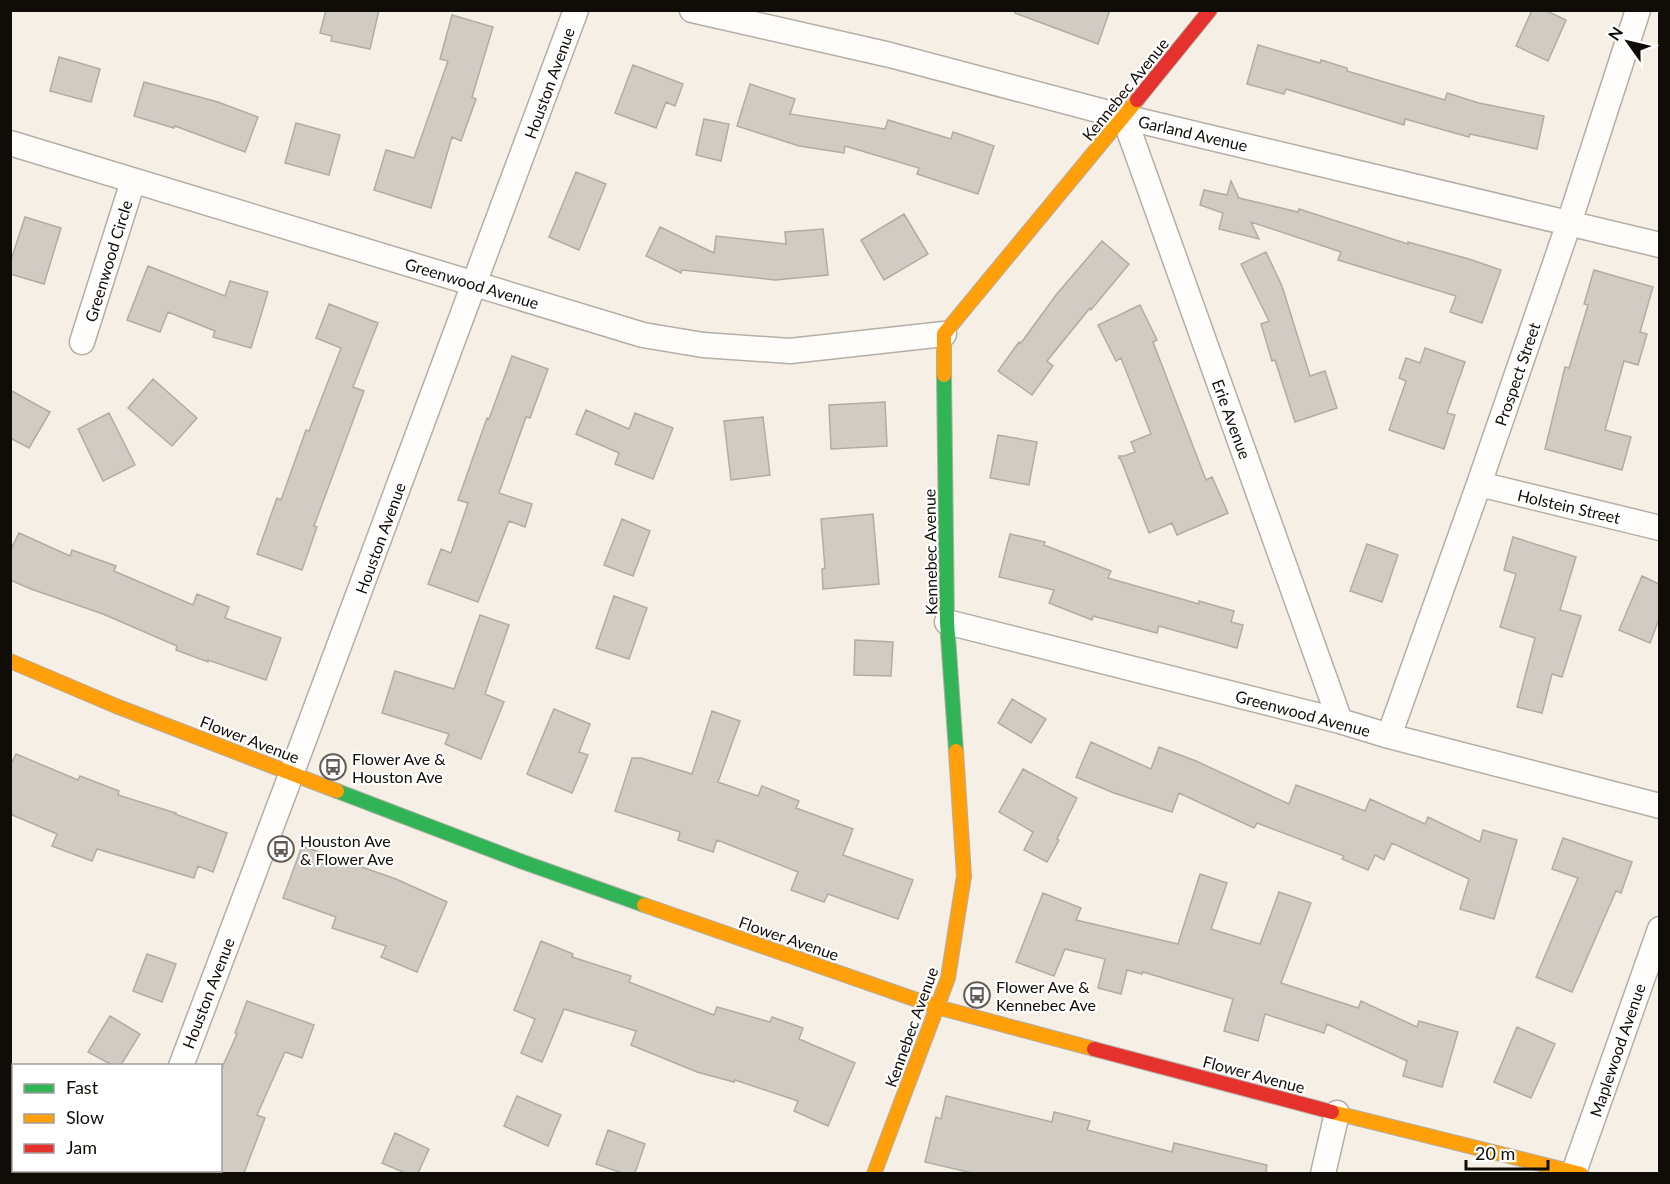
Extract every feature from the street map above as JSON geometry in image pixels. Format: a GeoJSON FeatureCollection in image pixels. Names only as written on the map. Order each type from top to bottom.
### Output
{"type":"FeatureCollection","features":[{"type":"Feature","properties":{"kind":"street","name":"Houston Avenue"},"geometry":{"type":"LineString","coordinates":[[181,1064],[576,10]]}},
{"type":"Feature","properties":{"kind":"street","name":"Garland Avenue"},"geometry":{"type":"LineString","coordinates":[[692,10],[890,55],[1124,117],[1659,245]]}},
{"type":"Feature","properties":{"kind":"street","name":"Kennebec Avenue"},"geometry":{"type":"LineString","coordinates":[[874,1173],[948,978],[964,876],[947,622],[944,334],[1210,10]]}},
{"type":"Feature","properties":{"kind":"street","name":"Prospect Street"},"geometry":{"type":"LineString","coordinates":[[1389,736],[1569,223],[1638,10]]}},
{"type":"Feature","properties":{"kind":"street","name":"Erie Avenue"},"geometry":{"type":"LineString","coordinates":[[1124,117],[1340,721]]}},
{"type":"Feature","properties":{"kind":"street","name":"Greenwood Avenue"},"geometry":{"type":"LineString","coordinates":[[10,143],[643,335],[703,345],[790,351],[944,334]]}},
{"type":"Feature","properties":{"kind":"street","name":"Greenwood Circle"},"geometry":{"type":"LineString","coordinates":[[82,342],[133,181]]}},
{"type":"Feature","properties":{"kind":"street","name":"Holstein Street"},"geometry":{"type":"LineString","coordinates":[[1479,484],[1659,528]]}},
{"type":"Feature","properties":{"kind":"street","name":"Greenwood Avenue"},"geometry":{"type":"LineString","coordinates":[[947,622],[1340,721],[1389,736],[1659,806]]}},
{"type":"Feature","properties":{"kind":"street","name":"Flower Avenue"},"geometry":{"type":"LineString","coordinates":[[10,661],[116,706],[523,862],[937,1007],[1337,1113],[1577,1173]]}},
{"type":"Feature","properties":{"kind":"street","name":"Maplewood Avenue"},"geometry":{"type":"LineString","coordinates":[[1577,1173],[1659,929]]}},
{"type":"Feature","properties":{"kind":"street"},"geometry":{"type":"LineString","coordinates":[[1323,1173],[1337,1113]]}},
{"type":"Feature","properties":{"kind":"building"},"geometry":{"type":"Polygon","coordinates":[[[326,10],[379,10],[370,49],[331,41],[332,36],[320,33],[326,10]]]}},
{"type":"Feature","properties":{"kind":"building"},"geometry":{"type":"Polygon","coordinates":[[[1016,10],[1110,10],[1098,44],[1015,13],[1016,10]]]}},
{"type":"Feature","properties":{"kind":"building"},"geometry":{"type":"Polygon","coordinates":[[[1532,10],[1545,10],[1566,20],[1548,61],[1516,46],[1532,10]]]}},
{"type":"Feature","properties":{"kind":"building"},"geometry":{"type":"Polygon","coordinates":[[[452,15],[493,27],[472,97],[476,99],[461,141],[452,137],[431,208],[374,190],[386,150],[414,158],[448,61],[440,59],[452,15]]]}},
{"type":"Feature","properties":{"kind":"building"},"geometry":{"type":"Polygon","coordinates":[[[1258,45],[1320,63],[1321,60],[1347,68],[1347,71],[1445,100],[1447,93],[1479,103],[1544,116],[1537,149],[1470,134],[1469,137],[1405,119],[1404,125],[1286,89],[1284,94],[1247,84],[1258,45]]]}},
{"type":"Feature","properties":{"kind":"building"},"geometry":{"type":"Polygon","coordinates":[[[59,57],[100,69],[91,102],[50,91],[59,57]]]}},
{"type":"Feature","properties":{"kind":"building"},"geometry":{"type":"Polygon","coordinates":[[[633,65],[683,84],[675,106],[666,102],[656,128],[615,113],[633,65]]]}},
{"type":"Feature","properties":{"kind":"building"},"geometry":{"type":"Polygon","coordinates":[[[144,82],[218,102],[258,117],[245,152],[175,126],[174,128],[134,116],[144,82]]]}},
{"type":"Feature","properties":{"kind":"building"},"geometry":{"type":"Polygon","coordinates":[[[750,84],[795,99],[790,114],[885,129],[888,120],[951,139],[953,132],[994,146],[978,194],[917,174],[919,168],[845,146],[844,153],[799,146],[737,126],[750,84]]]}},
{"type":"Feature","properties":{"kind":"building"},"geometry":{"type":"Polygon","coordinates":[[[704,119],[729,124],[721,161],[696,155],[704,119]]]}},
{"type":"Feature","properties":{"kind":"building"},"geometry":{"type":"Polygon","coordinates":[[[296,123],[340,135],[329,175],[285,163],[296,123]]]}},
{"type":"Feature","properties":{"kind":"building"},"geometry":{"type":"Polygon","coordinates":[[[576,172],[606,184],[579,250],[549,237],[576,172]]]}},
{"type":"Feature","properties":{"kind":"building"},"geometry":{"type":"Polygon","coordinates":[[[1231,181],[1239,198],[1298,212],[1299,209],[1408,244],[1408,242],[1501,270],[1482,323],[1450,312],[1456,296],[1338,260],[1341,252],[1251,222],[1259,239],[1219,229],[1223,213],[1200,205],[1204,190],[1227,195],[1231,181]]]}},
{"type":"Feature","properties":{"kind":"building"},"geometry":{"type":"Polygon","coordinates":[[[904,214],[928,254],[884,280],[861,240],[904,214]]]}},
{"type":"Feature","properties":{"kind":"building"},"geometry":{"type":"Polygon","coordinates":[[[25,217],[61,228],[44,284],[10,274],[10,263],[25,217]]]}},
{"type":"Feature","properties":{"kind":"building"},"geometry":{"type":"Polygon","coordinates":[[[660,227],[714,253],[716,236],[786,244],[785,232],[823,229],[828,275],[775,280],[682,270],[681,273],[646,256],[660,227]]]}},
{"type":"Feature","properties":{"kind":"building"},"geometry":{"type":"Polygon","coordinates":[[[1102,241],[1129,264],[1047,361],[1053,366],[1032,395],[998,371],[1056,295],[1102,241]]]}},
{"type":"Feature","properties":{"kind":"building"},"geometry":{"type":"Polygon","coordinates":[[[1266,252],[1282,286],[1310,376],[1325,371],[1337,408],[1295,422],[1261,324],[1269,321],[1241,264],[1266,252]]]}},
{"type":"Feature","properties":{"kind":"building"},"geometry":{"type":"Polygon","coordinates":[[[148,266],[225,296],[230,281],[268,292],[251,348],[213,337],[215,331],[168,312],[160,332],[127,320],[148,266]]]}},
{"type":"Feature","properties":{"kind":"building"},"geometry":{"type":"Polygon","coordinates":[[[1594,270],[1653,287],[1640,332],[1647,334],[1638,365],[1624,361],[1605,430],[1631,437],[1622,470],[1545,449],[1565,367],[1569,368],[1588,305],[1584,304],[1594,270]]]}},
{"type":"Feature","properties":{"kind":"building"},"geometry":{"type":"Polygon","coordinates":[[[329,304],[378,323],[353,387],[364,391],[314,526],[317,527],[302,570],[257,554],[277,498],[281,500],[306,430],[309,431],[341,348],[316,338],[329,304]]]}},
{"type":"Feature","properties":{"kind":"building"},"geometry":{"type":"Polygon","coordinates":[[[1140,305],[1157,340],[1153,342],[1206,480],[1212,477],[1228,513],[1177,535],[1172,523],[1149,533],[1119,458],[1119,456],[1135,452],[1131,442],[1151,434],[1121,358],[1116,361],[1098,325],[1140,305]]]}},
{"type":"Feature","properties":{"kind":"building"},"geometry":{"type":"Polygon","coordinates":[[[1425,348],[1465,362],[1447,413],[1455,415],[1444,449],[1389,430],[1406,381],[1399,378],[1406,358],[1420,363],[1425,348]]]}},
{"type":"Feature","properties":{"kind":"building"},"geometry":{"type":"Polygon","coordinates":[[[512,356],[548,369],[530,418],[526,417],[499,493],[532,504],[525,527],[509,521],[478,602],[428,584],[441,549],[451,553],[468,503],[458,500],[512,356]]]}},
{"type":"Feature","properties":{"kind":"building"},"geometry":{"type":"Polygon","coordinates":[[[153,379],[197,418],[172,446],[128,408],[153,379]]]}},
{"type":"Feature","properties":{"kind":"building"},"geometry":{"type":"Polygon","coordinates":[[[10,390],[50,412],[29,448],[10,438],[10,390]]]}},
{"type":"Feature","properties":{"kind":"building"},"geometry":{"type":"Polygon","coordinates":[[[885,402],[887,446],[831,449],[829,405],[885,402]]]}},
{"type":"Feature","properties":{"kind":"building"},"geometry":{"type":"Polygon","coordinates":[[[586,410],[629,429],[635,413],[673,428],[653,479],[615,464],[619,453],[576,434],[586,410]]]}},
{"type":"Feature","properties":{"kind":"building"},"geometry":{"type":"Polygon","coordinates":[[[109,413],[135,465],[103,481],[78,429],[109,413]]]}},
{"type":"Feature","properties":{"kind":"building"},"geometry":{"type":"Polygon","coordinates":[[[763,417],[770,475],[731,480],[724,421],[763,417]]]}},
{"type":"Feature","properties":{"kind":"building"},"geometry":{"type":"Polygon","coordinates":[[[998,435],[1037,442],[1029,485],[990,478],[998,435]]]}},
{"type":"Feature","properties":{"kind":"building"},"geometry":{"type":"Polygon","coordinates":[[[873,514],[879,584],[823,589],[822,569],[825,568],[821,519],[873,514]]]}},
{"type":"Feature","properties":{"kind":"building"},"geometry":{"type":"Polygon","coordinates":[[[622,519],[650,531],[633,576],[604,565],[622,519]]]}},
{"type":"Feature","properties":{"kind":"building"},"geometry":{"type":"Polygon","coordinates":[[[19,533],[70,556],[72,550],[116,566],[114,571],[193,605],[197,594],[229,607],[225,618],[281,638],[266,680],[176,650],[177,646],[103,614],[10,580],[10,551],[19,533]]]}},
{"type":"Feature","properties":{"kind":"building"},"geometry":{"type":"Polygon","coordinates":[[[1010,534],[1045,542],[1044,545],[1111,571],[1108,578],[1199,604],[1199,601],[1234,611],[1231,622],[1243,625],[1237,648],[1159,626],[1157,633],[1093,616],[1092,620],[1049,603],[1054,590],[999,577],[1010,534]]]}},
{"type":"Feature","properties":{"kind":"building"},"geometry":{"type":"Polygon","coordinates":[[[1513,537],[1576,557],[1560,610],[1581,616],[1562,677],[1552,674],[1542,713],[1517,707],[1535,638],[1500,627],[1516,574],[1504,570],[1513,537]]]}},
{"type":"Feature","properties":{"kind":"building"},"geometry":{"type":"Polygon","coordinates":[[[1367,544],[1398,555],[1382,602],[1350,591],[1367,544]]]}},
{"type":"Feature","properties":{"kind":"building"},"geometry":{"type":"Polygon","coordinates":[[[1642,576],[1659,584],[1659,619],[1650,643],[1619,630],[1642,576]]]}},
{"type":"Feature","properties":{"kind":"building"},"geometry":{"type":"Polygon","coordinates":[[[614,596],[647,608],[629,659],[596,648],[614,596]]]}},
{"type":"Feature","properties":{"kind":"building"},"geometry":{"type":"Polygon","coordinates":[[[480,615],[509,625],[485,694],[504,702],[481,759],[445,744],[449,734],[382,713],[395,671],[454,689],[480,615]]]}},
{"type":"Feature","properties":{"kind":"building"},"geometry":{"type":"Polygon","coordinates":[[[855,640],[893,642],[891,676],[854,675],[855,640]]]}},
{"type":"Feature","properties":{"kind":"building"},"geometry":{"type":"Polygon","coordinates":[[[1012,699],[1046,719],[1031,743],[998,723],[1012,699]]]}},
{"type":"Feature","properties":{"kind":"building"},"geometry":{"type":"Polygon","coordinates":[[[554,709],[590,724],[579,752],[588,755],[572,793],[527,774],[554,709]]]}},
{"type":"Feature","properties":{"kind":"building"},"geometry":{"type":"Polygon","coordinates":[[[712,711],[740,721],[718,782],[758,796],[762,786],[799,801],[796,808],[853,829],[843,855],[913,880],[898,919],[828,894],[824,902],[791,890],[798,872],[717,840],[713,852],[678,840],[680,832],[615,811],[632,758],[641,758],[692,774],[712,711]]]}},
{"type":"Feature","properties":{"kind":"building"},"geometry":{"type":"Polygon","coordinates":[[[1091,742],[1151,769],[1159,747],[1196,761],[1289,804],[1296,785],[1365,811],[1370,799],[1425,824],[1428,817],[1480,842],[1483,830],[1517,840],[1494,919],[1460,909],[1469,879],[1392,843],[1384,860],[1375,855],[1368,870],[1342,859],[1344,856],[1257,823],[1254,828],[1179,793],[1172,812],[1114,793],[1076,777],[1091,742]]]}},
{"type":"Feature","properties":{"kind":"building"},"geometry":{"type":"Polygon","coordinates":[[[16,754],[78,780],[80,776],[119,791],[118,795],[176,813],[227,833],[213,872],[198,866],[194,878],[97,849],[92,861],[52,846],[57,834],[10,814],[10,766],[16,754]]]}},
{"type":"Feature","properties":{"kind":"building"},"geometry":{"type":"Polygon","coordinates":[[[1023,769],[1077,798],[1047,862],[1024,850],[1033,832],[999,812],[1023,769]]]}},
{"type":"Feature","properties":{"kind":"building"},"geometry":{"type":"Polygon","coordinates":[[[1563,838],[1632,862],[1621,893],[1616,891],[1572,992],[1536,977],[1578,878],[1552,869],[1563,838]]]}},
{"type":"Feature","properties":{"kind":"building"},"geometry":{"type":"Polygon","coordinates":[[[302,846],[396,879],[447,902],[417,972],[381,957],[386,946],[332,928],[336,917],[283,898],[302,846]]]}},
{"type":"Feature","properties":{"kind":"building"},"geometry":{"type":"Polygon","coordinates":[[[1200,874],[1227,883],[1211,929],[1260,944],[1279,892],[1311,903],[1281,983],[1358,1008],[1361,1001],[1417,1027],[1419,1021],[1458,1032],[1442,1087],[1403,1076],[1407,1061],[1327,1024],[1324,1033],[1265,1014],[1258,1041],[1224,1031],[1233,999],[1143,972],[1142,974],[1127,970],[1121,994],[1098,988],[1105,959],[1065,949],[1054,976],[1016,962],[1043,893],[1081,908],[1076,920],[1178,944],[1200,874]]]}},
{"type":"Feature","properties":{"kind":"building"},"geometry":{"type":"Polygon","coordinates":[[[541,941],[573,954],[572,957],[631,976],[629,982],[714,1015],[717,1007],[770,1022],[772,1017],[803,1028],[799,1039],[855,1063],[828,1126],[794,1111],[798,1101],[735,1080],[734,1082],[697,1072],[631,1045],[636,1031],[564,1009],[542,1062],[521,1053],[535,1019],[514,1010],[541,941]]]}},
{"type":"Feature","properties":{"kind":"building"},"geometry":{"type":"Polygon","coordinates":[[[147,954],[176,964],[162,1002],[133,991],[147,954]]]}},
{"type":"Feature","properties":{"kind":"building"},"geometry":{"type":"Polygon","coordinates":[[[247,1001],[314,1025],[302,1058],[285,1052],[257,1115],[265,1118],[244,1173],[220,1173],[222,1172],[222,1068],[237,1034],[235,1033],[247,1001]]]}},
{"type":"Feature","properties":{"kind":"building"},"geometry":{"type":"Polygon","coordinates":[[[110,1016],[140,1034],[122,1064],[110,1064],[88,1052],[110,1016]]]}},
{"type":"Feature","properties":{"kind":"building"},"geometry":{"type":"Polygon","coordinates":[[[1517,1027],[1555,1044],[1531,1098],[1494,1082],[1517,1027]]]}},
{"type":"Feature","properties":{"kind":"building"},"geometry":{"type":"Polygon","coordinates":[[[517,1096],[561,1115],[548,1146],[504,1126],[517,1096]]]}},
{"type":"Feature","properties":{"kind":"building"},"geometry":{"type":"Polygon","coordinates":[[[946,1096],[1052,1122],[1054,1112],[1090,1121],[1087,1130],[1172,1152],[1174,1143],[1267,1165],[1266,1173],[972,1173],[925,1162],[936,1117],[941,1119],[946,1096]]]}},
{"type":"Feature","properties":{"kind":"building"},"geometry":{"type":"Polygon","coordinates":[[[608,1130],[645,1144],[635,1173],[622,1173],[596,1164],[608,1130]]]}},
{"type":"Feature","properties":{"kind":"building"},"geometry":{"type":"Polygon","coordinates":[[[395,1133],[429,1149],[418,1173],[405,1173],[382,1163],[395,1133]]]}},
{"type":"Feature","properties":{"kind":"traffic: fast"},"geometry":{"type":"LineString","coordinates":[[944,375],[947,622],[956,751]]}},
{"type":"Feature","properties":{"kind":"traffic: fast"},"geometry":{"type":"LineString","coordinates":[[337,791],[523,862],[644,905]]}},
{"type":"Feature","properties":{"kind":"traffic: slow"},"geometry":{"type":"LineString","coordinates":[[944,375],[944,334],[1137,100]]}},
{"type":"Feature","properties":{"kind":"traffic: slow"},"geometry":{"type":"LineString","coordinates":[[10,661],[116,706],[337,791]]}},
{"type":"Feature","properties":{"kind":"traffic: slow"},"geometry":{"type":"LineString","coordinates":[[874,1174],[948,978],[964,876],[956,751]]}},
{"type":"Feature","properties":{"kind":"traffic: slow"},"geometry":{"type":"LineString","coordinates":[[644,905],[937,1007],[1094,1049]]}},
{"type":"Feature","properties":{"kind":"traffic: slow"},"geometry":{"type":"LineString","coordinates":[[1332,1112],[1581,1174]]}},
{"type":"Feature","properties":{"kind":"traffic: jam"},"geometry":{"type":"LineString","coordinates":[[1137,100],[1210,10]]}},
{"type":"Feature","properties":{"kind":"traffic: jam"},"geometry":{"type":"LineString","coordinates":[[1094,1049],[1332,1112]]}},
{"type":"Feature","properties":{"kind":"place","name":"Flower Ave & Houston Ave"},"geometry":{"type":"Point","coordinates":[333,767]}},
{"type":"Feature","properties":{"kind":"place","name":"Houston Ave & Flower Ave"},"geometry":{"type":"Point","coordinates":[281,849]}},
{"type":"Feature","properties":{"kind":"place","name":"Flower Ave & Kennebec Ave"},"geometry":{"type":"Point","coordinates":[977,995]}}]}
